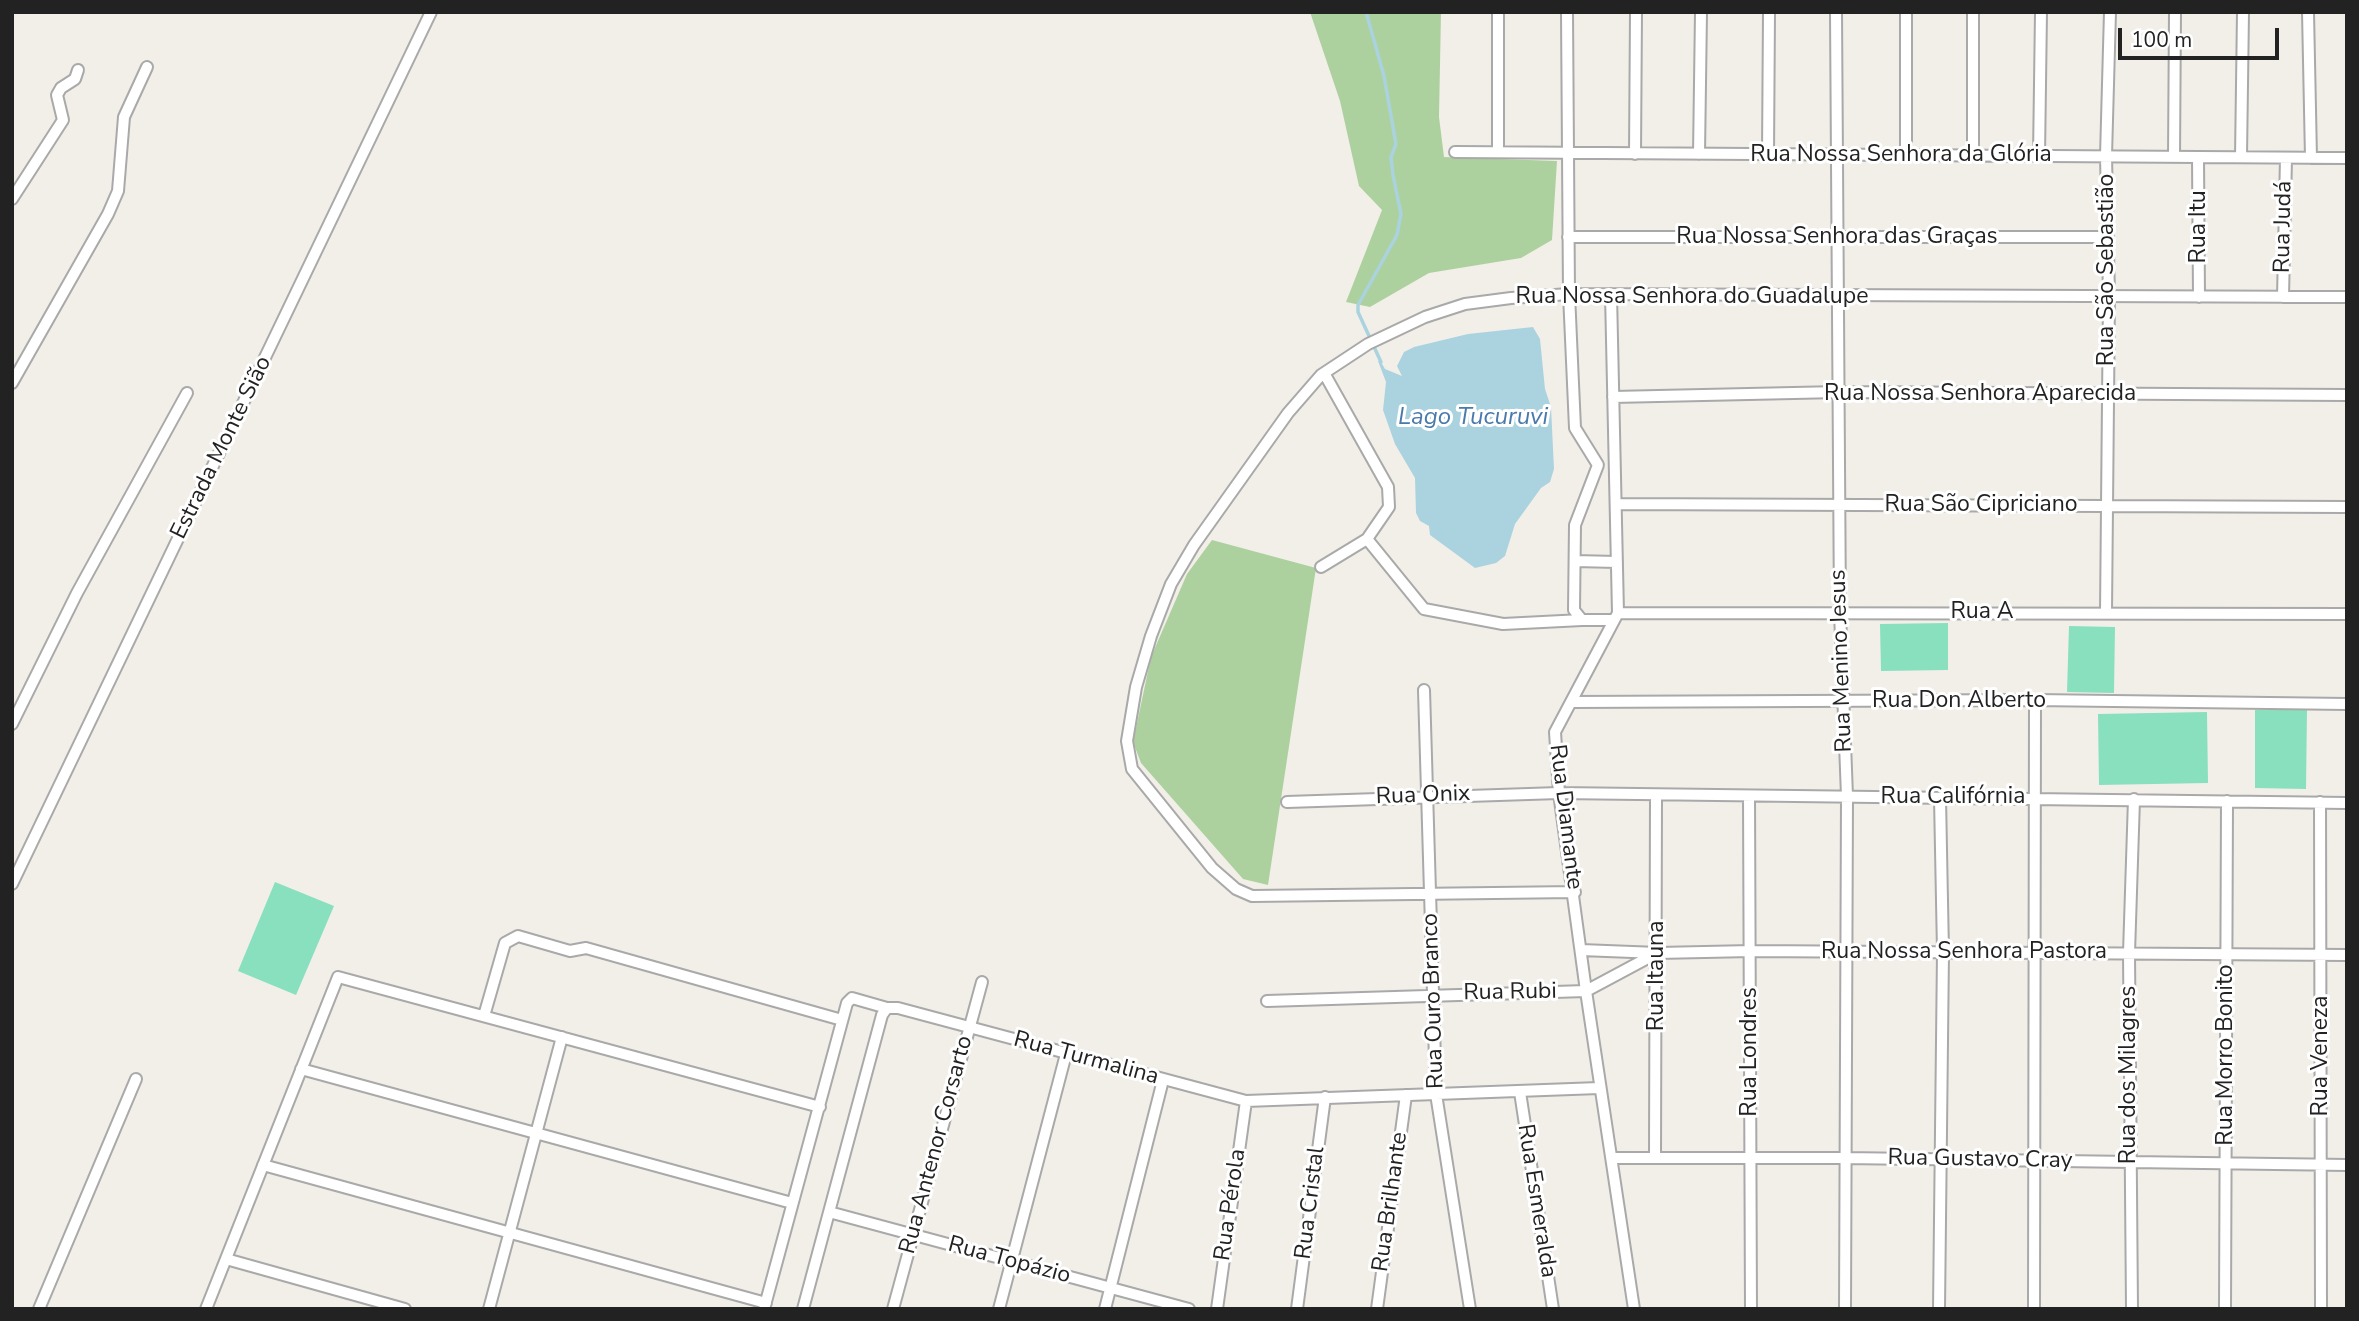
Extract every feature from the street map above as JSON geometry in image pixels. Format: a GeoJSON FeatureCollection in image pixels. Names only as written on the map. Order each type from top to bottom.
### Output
{"type":"FeatureCollection","features":[{"type":"Feature","properties":{"kind":"street","name":"Estrada Monte Sião"},"geometry":{"type":"LineString","coordinates":[[12,884],[431,12]]}},
{"type":"Feature","properties":{"kind":"street"},"geometry":{"type":"LineString","coordinates":[[1498,12],[1498,152]]}},
{"type":"Feature","properties":{"kind":"street"},"geometry":{"type":"LineString","coordinates":[[1567,12],[1569,294],[1576,428],[1598,465],[1575,525],[1574,610],[1582,620]]}},
{"type":"Feature","properties":{"kind":"street"},"geometry":{"type":"LineString","coordinates":[[1635,154],[1636,12]]}},
{"type":"Feature","properties":{"kind":"street"},"geometry":{"type":"LineString","coordinates":[[1699,154],[1700,12]]}},
{"type":"Feature","properties":{"kind":"street"},"geometry":{"type":"LineString","coordinates":[[1768,154],[1769,12]]}},
{"type":"Feature","properties":{"kind":"street","name":"Rua Menino Jesus"},"geometry":{"type":"LineString","coordinates":[[1836,12],[1840,612],[1846,796],[1845,1309]]}},
{"type":"Feature","properties":{"kind":"street"},"geometry":{"type":"LineString","coordinates":[[1906,12],[1906,155]]}},
{"type":"Feature","properties":{"kind":"street"},"geometry":{"type":"LineString","coordinates":[[1973,12],[1973,156]]}},
{"type":"Feature","properties":{"kind":"street"},"geometry":{"type":"LineString","coordinates":[[2039,156],[2041,12]]}},
{"type":"Feature","properties":{"kind":"street","name":"Rua São Sebastião"},"geometry":{"type":"LineString","coordinates":[[2106,612],[2109,296],[2106,156],[2110,12]]}},
{"type":"Feature","properties":{"kind":"street"},"geometry":{"type":"LineString","coordinates":[[2174,157],[2175,12]]}},
{"type":"Feature","properties":{"kind":"street"},"geometry":{"type":"LineString","coordinates":[[2241,157],[2243,12]]}},
{"type":"Feature","properties":{"kind":"street"},"geometry":{"type":"LineString","coordinates":[[2308,12],[2311,158]]}},
{"type":"Feature","properties":{"kind":"street"},"geometry":{"type":"LineString","coordinates":[[12,383],[108,214],[118,191],[124,117],[147,67]]}},
{"type":"Feature","properties":{"kind":"street"},"geometry":{"type":"LineString","coordinates":[[12,199],[63,120],[57,94],[75,79],[78,70]]}},
{"type":"Feature","properties":{"kind":"street","name":"Rua Nossa Senhora da Glória"},"geometry":{"type":"LineString","coordinates":[[1455,152],[2347,158]]}},
{"type":"Feature","properties":{"kind":"street","name":"Rua Itu"},"geometry":{"type":"LineString","coordinates":[[2198,157],[2199,297]]}},
{"type":"Feature","properties":{"kind":"street","name":"Rua Judá"},"geometry":{"type":"LineString","coordinates":[[2283,297],[2286,158]]}},
{"type":"Feature","properties":{"kind":"street","name":"Rua Nossa Senhora das Graças"},"geometry":{"type":"LineString","coordinates":[[1568,237],[2106,237]]}},
{"type":"Feature","properties":{"kind":"street","name":"Rua Nossa Senhora do Guadalupe"},"geometry":{"type":"LineString","coordinates":[[1575,891],[1269,898],[1236,889],[1212,868],[1132,769],[1127,741],[1143,659],[1171,584],[1194,545],[1288,413],[1324,373],[1372,342],[1425,317],[1465,304],[1569,294],[2347,297]]}},
{"type":"Feature","properties":{"kind":"street","name":"Rua Diamante"},"geometry":{"type":"LineString","coordinates":[[1611,294],[1616,616],[1555,732],[1559,793],[1575,891],[1599,1088],[1613,1158],[1634,1309]]}},
{"type":"Feature","properties":{"kind":"street"},"geometry":{"type":"LineString","coordinates":[[1321,567],[1367,539],[1389,507],[1388,486],[1324,373]]}},
{"type":"Feature","properties":{"kind":"street","name":"Rua Nossa Senhora Aparecida"},"geometry":{"type":"LineString","coordinates":[[1613,397],[1839,392],[2347,395]]}},
{"type":"Feature","properties":{"kind":"street"},"geometry":{"type":"LineString","coordinates":[[12,724],[77,593],[187,393]]}},
{"type":"Feature","properties":{"kind":"street","name":"Rua São Cipriciano"},"geometry":{"type":"LineString","coordinates":[[1616,504],[2347,507]]}},
{"type":"Feature","properties":{"kind":"street","name":"Rua A"},"geometry":{"type":"LineString","coordinates":[[1367,539],[1424,609],[1503,624],[1616,616],[1840,612],[2347,614]]}},
{"type":"Feature","properties":{"kind":"street"},"geometry":{"type":"LineString","coordinates":[[1575,561],[1617,562]]}},
{"type":"Feature","properties":{"kind":"street","name":"Rua Ouro Branco"},"geometry":{"type":"LineString","coordinates":[[1424,690],[1436,1094],[1470,1309]]}},
{"type":"Feature","properties":{"kind":"street"},"geometry":{"type":"LineString","coordinates":[[2034,1309],[2035,700]]}},
{"type":"Feature","properties":{"kind":"street","name":"Rua Don Alberto"},"geometry":{"type":"LineString","coordinates":[[1572,702],[2035,700],[2347,704]]}},
{"type":"Feature","properties":{"kind":"street","name":"Rua Onix"},"geometry":{"type":"LineString","coordinates":[[1287,802],[1427,795],[1559,793]]}},
{"type":"Feature","properties":{"kind":"street","name":"Rua Califórnia"},"geometry":{"type":"LineString","coordinates":[[1559,793],[2347,803]]}},
{"type":"Feature","properties":{"kind":"street","name":"Rua Itauna"},"geometry":{"type":"LineString","coordinates":[[1655,1157],[1658,953],[1656,796]]}},
{"type":"Feature","properties":{"kind":"street","name":"Rua Londres"},"geometry":{"type":"LineString","coordinates":[[1749,796],[1751,1309]]}},
{"type":"Feature","properties":{"kind":"street"},"geometry":{"type":"LineString","coordinates":[[1939,1309],[1942,952],[1940,798]]}},
{"type":"Feature","properties":{"kind":"street","name":"Rua dos Milagres"},"geometry":{"type":"LineString","coordinates":[[2132,1309],[2129,953],[2134,799]]}},
{"type":"Feature","properties":{"kind":"street","name":"Rua Morro Bonito"},"geometry":{"type":"LineString","coordinates":[[2225,1309],[2227,801]]}},
{"type":"Feature","properties":{"kind":"street","name":"Rua Veneza"},"geometry":{"type":"LineString","coordinates":[[2320,802],[2320,1309]]}},
{"type":"Feature","properties":{"kind":"street"},"geometry":{"type":"LineString","coordinates":[[263,1165],[765,1306],[842,1020],[586,948],[570,951],[518,936],[505,943],[484,1016]]}},
{"type":"Feature","properties":{"kind":"street","name":"Rua Nossa Senhora Pastora"},"geometry":{"type":"LineString","coordinates":[[1581,950],[1658,953],[1847,951],[2347,956]]}},
{"type":"Feature","properties":{"kind":"street"},"geometry":{"type":"LineString","coordinates":[[1586,991],[1658,953]]}},
{"type":"Feature","properties":{"kind":"street"},"geometry":{"type":"LineString","coordinates":[[206,1309],[338,977],[820,1107]]}},
{"type":"Feature","properties":{"kind":"street","name":"Rua Antenor Corsarto"},"geometry":{"type":"LineString","coordinates":[[893,1309],[982,982]]}},
{"type":"Feature","properties":{"kind":"street","name":"Rua Rubi"},"geometry":{"type":"LineString","coordinates":[[1267,1001],[1586,991]]}},
{"type":"Feature","properties":{"kind":"street","name":"Rua Turmalina"},"geometry":{"type":"LineString","coordinates":[[842,1020],[852,998],[1246,1101],[1599,1088]]}},
{"type":"Feature","properties":{"kind":"street"},"geometry":{"type":"LineString","coordinates":[[803,1309],[882,1015],[887,1008]]}},
{"type":"Feature","properties":{"kind":"street"},"geometry":{"type":"LineString","coordinates":[[489,1309],[562,1037]]}},
{"type":"Feature","properties":{"kind":"street"},"geometry":{"type":"LineString","coordinates":[[999,1309],[1066,1054]]}},
{"type":"Feature","properties":{"kind":"street"},"geometry":{"type":"LineString","coordinates":[[301,1069],[792,1203]]}},
{"type":"Feature","properties":{"kind":"street"},"geometry":{"type":"LineString","coordinates":[[39,1309],[136,1079]]}},
{"type":"Feature","properties":{"kind":"street"},"geometry":{"type":"LineString","coordinates":[[1105,1309],[1163,1080]]}},
{"type":"Feature","properties":{"kind":"street","name":"Rua Esmeralda"},"geometry":{"type":"LineString","coordinates":[[1520,1093],[1553,1309]]}},
{"type":"Feature","properties":{"kind":"street","name":"Rua Brilhante"},"geometry":{"type":"LineString","coordinates":[[1377,1309],[1406,1095]]}},
{"type":"Feature","properties":{"kind":"street","name":"Rua Cristal"},"geometry":{"type":"LineString","coordinates":[[1297,1309],[1325,1097]]}},
{"type":"Feature","properties":{"kind":"street","name":"Rua Pérola"},"geometry":{"type":"LineString","coordinates":[[1217,1309],[1246,1101]]}},
{"type":"Feature","properties":{"kind":"street","name":"Rua Gustavo Cray"},"geometry":{"type":"LineString","coordinates":[[1613,1158],[1845,1158],[2347,1165]]}},
{"type":"Feature","properties":{"kind":"street","name":"Rua Topázio"},"geometry":{"type":"LineString","coordinates":[[829,1212],[1189,1309]]}},
{"type":"Feature","properties":{"kind":"street"},"geometry":{"type":"LineString","coordinates":[[226,1259],[405,1309]]}},
{"type":"Feature","properties":{"kind":"green space"},"geometry":{"type":"Polygon","coordinates":[[[1310,12],[1441,12],[1439,117],[1444,157],[1557,161],[1552,240],[1521,258],[1429,273],[1370,307],[1346,302],[1382,210],[1359,186],[1340,101],[1310,12]]]}},
{"type":"Feature","properties":{"kind":"green space"},"geometry":{"type":"Polygon","coordinates":[[[1212,540],[1316,568],[1268,885],[1243,879],[1141,763],[1133,742],[1151,657],[1187,574],[1212,540]]]}},
{"type":"Feature","properties":{"kind":"green space"},"geometry":{"type":"Polygon","coordinates":[[[1948,623],[1948,670],[1881,671],[1880,624],[1948,623]]]}},
{"type":"Feature","properties":{"kind":"green space"},"geometry":{"type":"Polygon","coordinates":[[[2069,626],[2115,627],[2114,693],[2067,692],[2069,626]]]}},
{"type":"Feature","properties":{"kind":"green space"},"geometry":{"type":"Polygon","coordinates":[[[2255,710],[2307,710],[2306,789],[2255,788],[2255,710]]]}},
{"type":"Feature","properties":{"kind":"green space"},"geometry":{"type":"Polygon","coordinates":[[[2207,712],[2208,783],[2099,785],[2098,714],[2207,712]]]}},
{"type":"Feature","properties":{"kind":"green space"},"geometry":{"type":"Polygon","coordinates":[[[275,882],[334,906],[296,995],[238,971],[275,882]]]}},
{"type":"Feature","properties":{"kind":"water","name":"Lago Tucuruvi"},"geometry":{"type":"Polygon","coordinates":[[[1533,327],[1540,339],[1545,389],[1551,407],[1554,469],[1550,482],[1541,488],[1515,524],[1505,556],[1496,563],[1475,568],[1430,535],[1429,526],[1420,521],[1416,513],[1415,478],[1395,444],[1383,410],[1386,382],[1378,361],[1380,360],[1385,369],[1402,376],[1397,366],[1404,352],[1414,347],[1468,334],[1533,327]]]}},
{"type":"Feature","properties":{"kind":"waterway"},"geometry":{"type":"LineString","coordinates":[[1366,12],[1384,76],[1396,144],[1391,157],[1401,214],[1397,235],[1358,305],[1358,312],[1381,362]]}}]}
